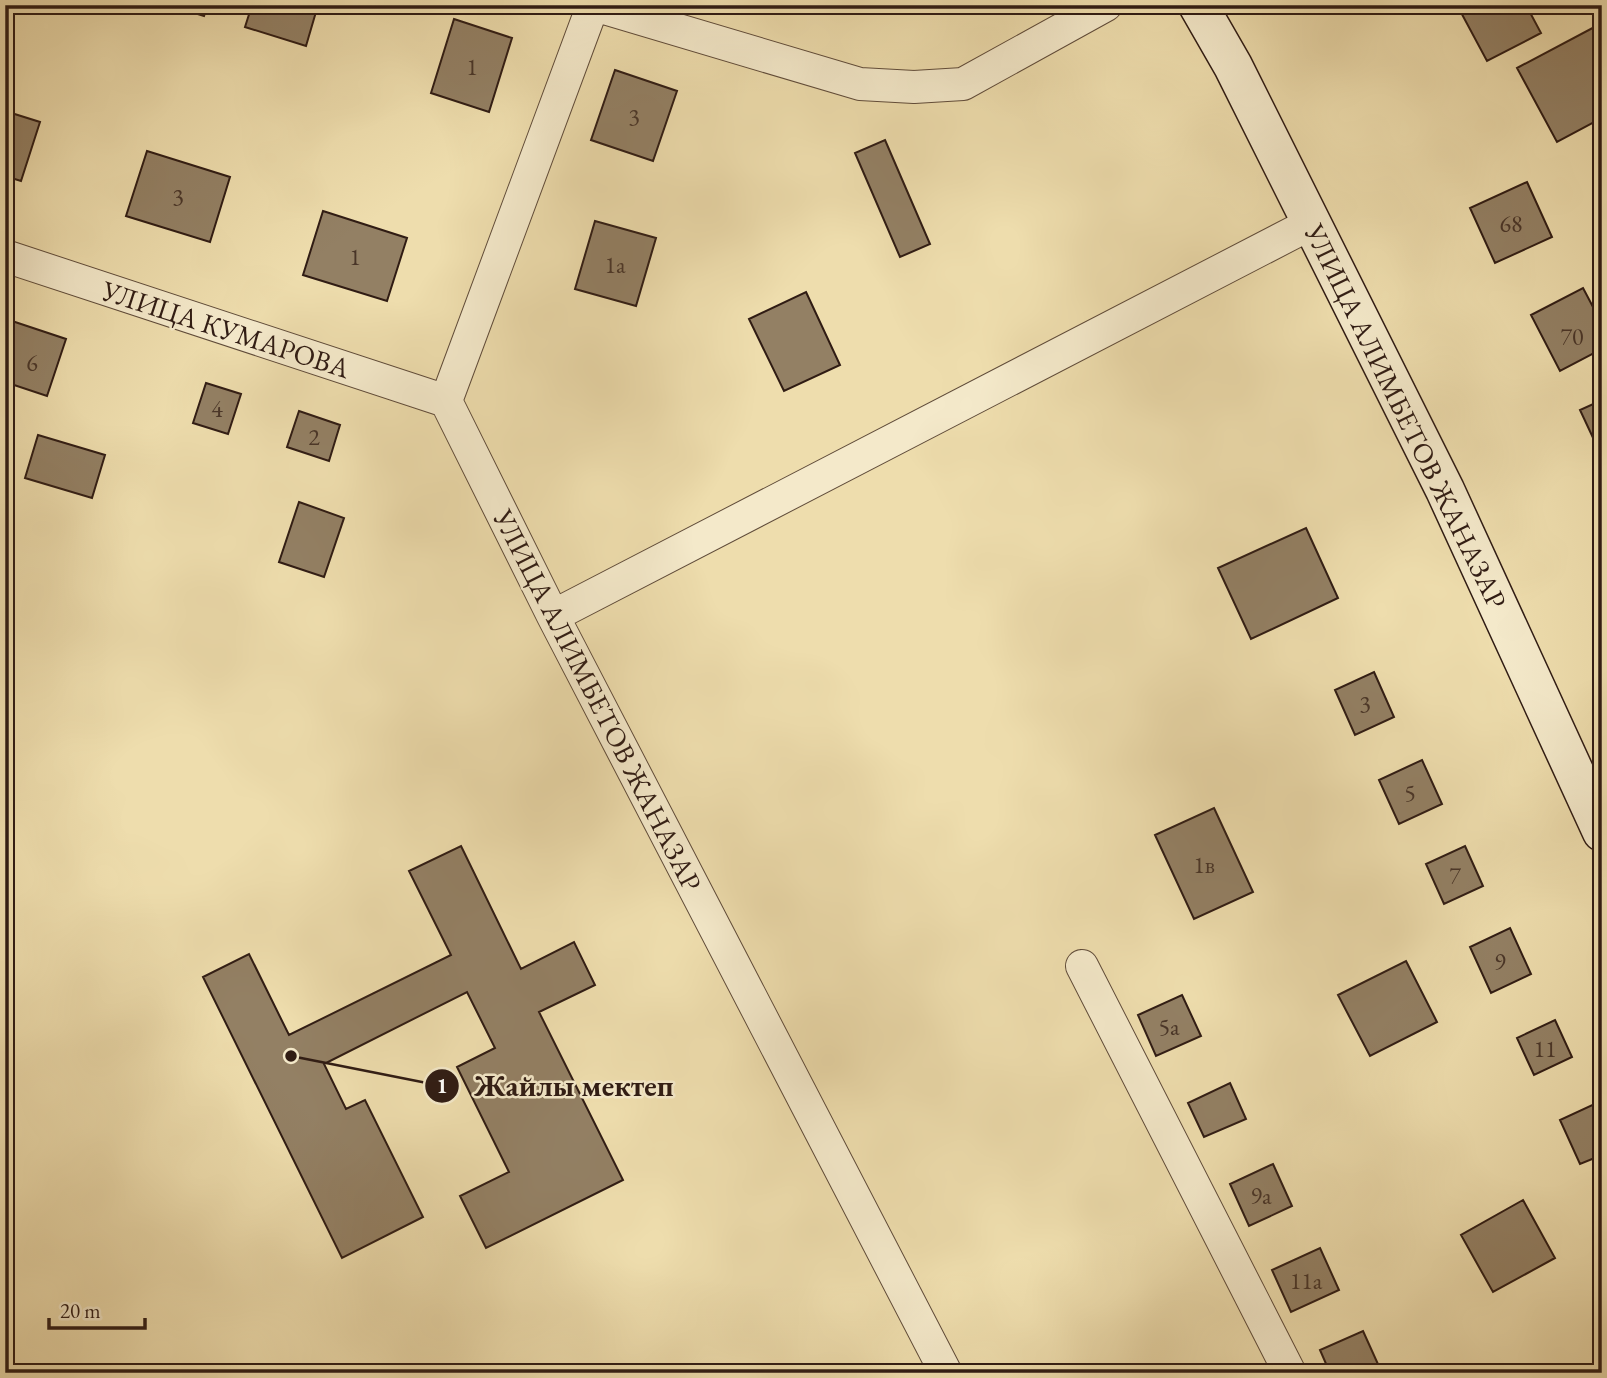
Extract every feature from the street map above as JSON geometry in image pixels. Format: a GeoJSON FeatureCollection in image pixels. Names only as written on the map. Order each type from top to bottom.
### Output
{"type":"FeatureCollection","features":[{"type":"Feature","properties":{"kind":"street"},"geometry":{"type":"LineString","coordinates":[[446,401],[593,5],[860,84],[914,87],[963,84],[1106,5]]}},
{"type":"Feature","properties":{"kind":"street","name":"УЛИЦА АЛИМБЕТОВ ЖАНАЗАР"},"geometry":{"type":"LineString","coordinates":[[1198,5],[1233,66],[1445,490],[1602,832]]}},
{"type":"Feature","properties":{"kind":"street"},"geometry":{"type":"LineString","coordinates":[[553,617],[1312,223]]}},
{"type":"Feature","properties":{"kind":"street","name":"УЛИЦА КУМАРОВА"},"geometry":{"type":"LineString","coordinates":[[5,256],[446,401]]}},
{"type":"Feature","properties":{"kind":"street","name":"УЛИЦА АЛИМБЕТОВ ЖАНАЗАР"},"geometry":{"type":"LineString","coordinates":[[446,401],[553,617],[947,1373]]}},
{"type":"Feature","properties":{"kind":"street"},"geometry":{"type":"LineString","coordinates":[[1082,966],[1290,1373]]}},
{"type":"Feature","properties":{"kind":"building"},"geometry":{"type":"Polygon","coordinates":[[[169,5],[208,5],[204,16],[169,5]]]}},
{"type":"Feature","properties":{"kind":"building"},"geometry":{"type":"Polygon","coordinates":[[[252,5],[318,5],[306,46],[245,27],[252,5]]]}},
{"type":"Feature","properties":{"kind":"building"},"geometry":{"type":"Polygon","coordinates":[[[1457,5],[1526,5],[1541,33],[1487,61],[1457,5]]]}},
{"type":"Feature","properties":{"kind":"building"},"geometry":{"type":"Polygon","coordinates":[[[454,19],[512,38],[489,112],[431,93],[454,19]]]}},
{"type":"Feature","properties":{"kind":"building"},"geometry":{"type":"Polygon","coordinates":[[[1602,23],[1602,118],[1557,142],[1517,68],[1602,23]]]}},
{"type":"Feature","properties":{"kind":"building"},"geometry":{"type":"Polygon","coordinates":[[[615,70],[677,91],[653,161],[591,140],[615,70]]]}},
{"type":"Feature","properties":{"kind":"building"},"geometry":{"type":"Polygon","coordinates":[[[5,111],[40,122],[21,181],[5,176],[5,111]]]}},
{"type":"Feature","properties":{"kind":"building"},"geometry":{"type":"Polygon","coordinates":[[[885,140],[930,244],[900,257],[855,153],[885,140]]]}},
{"type":"Feature","properties":{"kind":"building"},"geometry":{"type":"Polygon","coordinates":[[[147,151],[230,177],[210,242],[126,216],[147,151]]]}},
{"type":"Feature","properties":{"kind":"building"},"geometry":{"type":"Polygon","coordinates":[[[1527,182],[1552,237],[1495,263],[1470,208],[1527,182]]]}},
{"type":"Feature","properties":{"kind":"building"},"geometry":{"type":"Polygon","coordinates":[[[323,211],[407,238],[387,301],[303,275],[323,211]]]}},
{"type":"Feature","properties":{"kind":"building"},"geometry":{"type":"Polygon","coordinates":[[[595,221],[656,238],[636,306],[575,289],[595,221]]]}},
{"type":"Feature","properties":{"kind":"building"},"geometry":{"type":"Polygon","coordinates":[[[1583,288],[1602,324],[1602,349],[1560,371],[1531,315],[1583,288]]]}},
{"type":"Feature","properties":{"kind":"building"},"geometry":{"type":"Polygon","coordinates":[[[806,292],[840,365],[784,391],[749,319],[806,292]]]}},
{"type":"Feature","properties":{"kind":"building"},"geometry":{"type":"Polygon","coordinates":[[[12,321],[66,339],[47,396],[5,382],[5,341],[12,321]]]}},
{"type":"Feature","properties":{"kind":"building"},"geometry":{"type":"Polygon","coordinates":[[[206,383],[241,394],[228,434],[193,423],[206,383]]]}},
{"type":"Feature","properties":{"kind":"building"},"geometry":{"type":"Polygon","coordinates":[[[1602,400],[1602,457],[1580,410],[1602,400]]]}},
{"type":"Feature","properties":{"kind":"building"},"geometry":{"type":"Polygon","coordinates":[[[299,411],[340,425],[329,461],[287,447],[299,411]]]}},
{"type":"Feature","properties":{"kind":"building"},"geometry":{"type":"Polygon","coordinates":[[[38,435],[105,455],[92,498],[25,478],[38,435]]]}},
{"type":"Feature","properties":{"kind":"building"},"geometry":{"type":"Polygon","coordinates":[[[299,502],[344,518],[324,577],[279,562],[299,502]]]}},
{"type":"Feature","properties":{"kind":"building"},"geometry":{"type":"Polygon","coordinates":[[[1306,528],[1338,598],[1251,639],[1218,568],[1306,528]]]}},
{"type":"Feature","properties":{"kind":"building"},"geometry":{"type":"Polygon","coordinates":[[[1374,672],[1394,717],[1355,735],[1335,690],[1374,672]]]}},
{"type":"Feature","properties":{"kind":"building"},"geometry":{"type":"Polygon","coordinates":[[[1422,760],[1442,804],[1399,824],[1379,780],[1422,760]]]}},
{"type":"Feature","properties":{"kind":"building"},"geometry":{"type":"Polygon","coordinates":[[[1214,808],[1253,892],[1194,919],[1155,835],[1214,808]]]}},
{"type":"Feature","properties":{"kind":"building"},"geometry":{"type":"Polygon","coordinates":[[[461,846],[521,969],[574,942],[595,985],[539,1012],[623,1180],[486,1248],[460,1196],[509,1172],[457,1067],[495,1048],[467,992],[324,1064],[346,1109],[365,1100],[423,1217],[342,1258],[203,977],[249,954],[289,1035],[451,955],[409,871],[461,846]]]}},
{"type":"Feature","properties":{"kind":"building"},"geometry":{"type":"Polygon","coordinates":[[[1465,846],[1483,886],[1444,904],[1426,864],[1465,846]]]}},
{"type":"Feature","properties":{"kind":"building"},"geometry":{"type":"Polygon","coordinates":[[[1510,928],[1531,974],[1491,993],[1470,947],[1510,928]]]}},
{"type":"Feature","properties":{"kind":"building"},"geometry":{"type":"Polygon","coordinates":[[[1406,961],[1437,1022],[1370,1056],[1338,995],[1406,961]]]}},
{"type":"Feature","properties":{"kind":"building"},"geometry":{"type":"Polygon","coordinates":[[[1182,995],[1201,1036],[1156,1056],[1138,1015],[1182,995]]]}},
{"type":"Feature","properties":{"kind":"building"},"geometry":{"type":"Polygon","coordinates":[[[1555,1020],[1572,1057],[1534,1075],[1517,1038],[1555,1020]]]}},
{"type":"Feature","properties":{"kind":"building"},"geometry":{"type":"Polygon","coordinates":[[[1230,1083],[1246,1119],[1204,1137],[1188,1103],[1230,1083]]]}},
{"type":"Feature","properties":{"kind":"building"},"geometry":{"type":"Polygon","coordinates":[[[1601,1101],[1602,1155],[1580,1164],[1560,1120],[1601,1101]]]}},
{"type":"Feature","properties":{"kind":"building"},"geometry":{"type":"Polygon","coordinates":[[[1273,1164],[1292,1206],[1249,1226],[1230,1184],[1273,1164]]]}},
{"type":"Feature","properties":{"kind":"building"},"geometry":{"type":"Polygon","coordinates":[[[1523,1200],[1555,1258],[1493,1292],[1461,1235],[1523,1200]]]}},
{"type":"Feature","properties":{"kind":"building"},"geometry":{"type":"Polygon","coordinates":[[[1320,1248],[1339,1290],[1291,1312],[1272,1270],[1320,1248]]]}},
{"type":"Feature","properties":{"kind":"building"},"geometry":{"type":"Polygon","coordinates":[[[1363,1331],[1382,1373],[1330,1373],[1320,1350],[1363,1331]]]}},
{"type":"Feature","properties":{"kind":"place","name":"Жайлы мектеп"},"geometry":{"type":"Point","coordinates":[291,1056]}}]}
